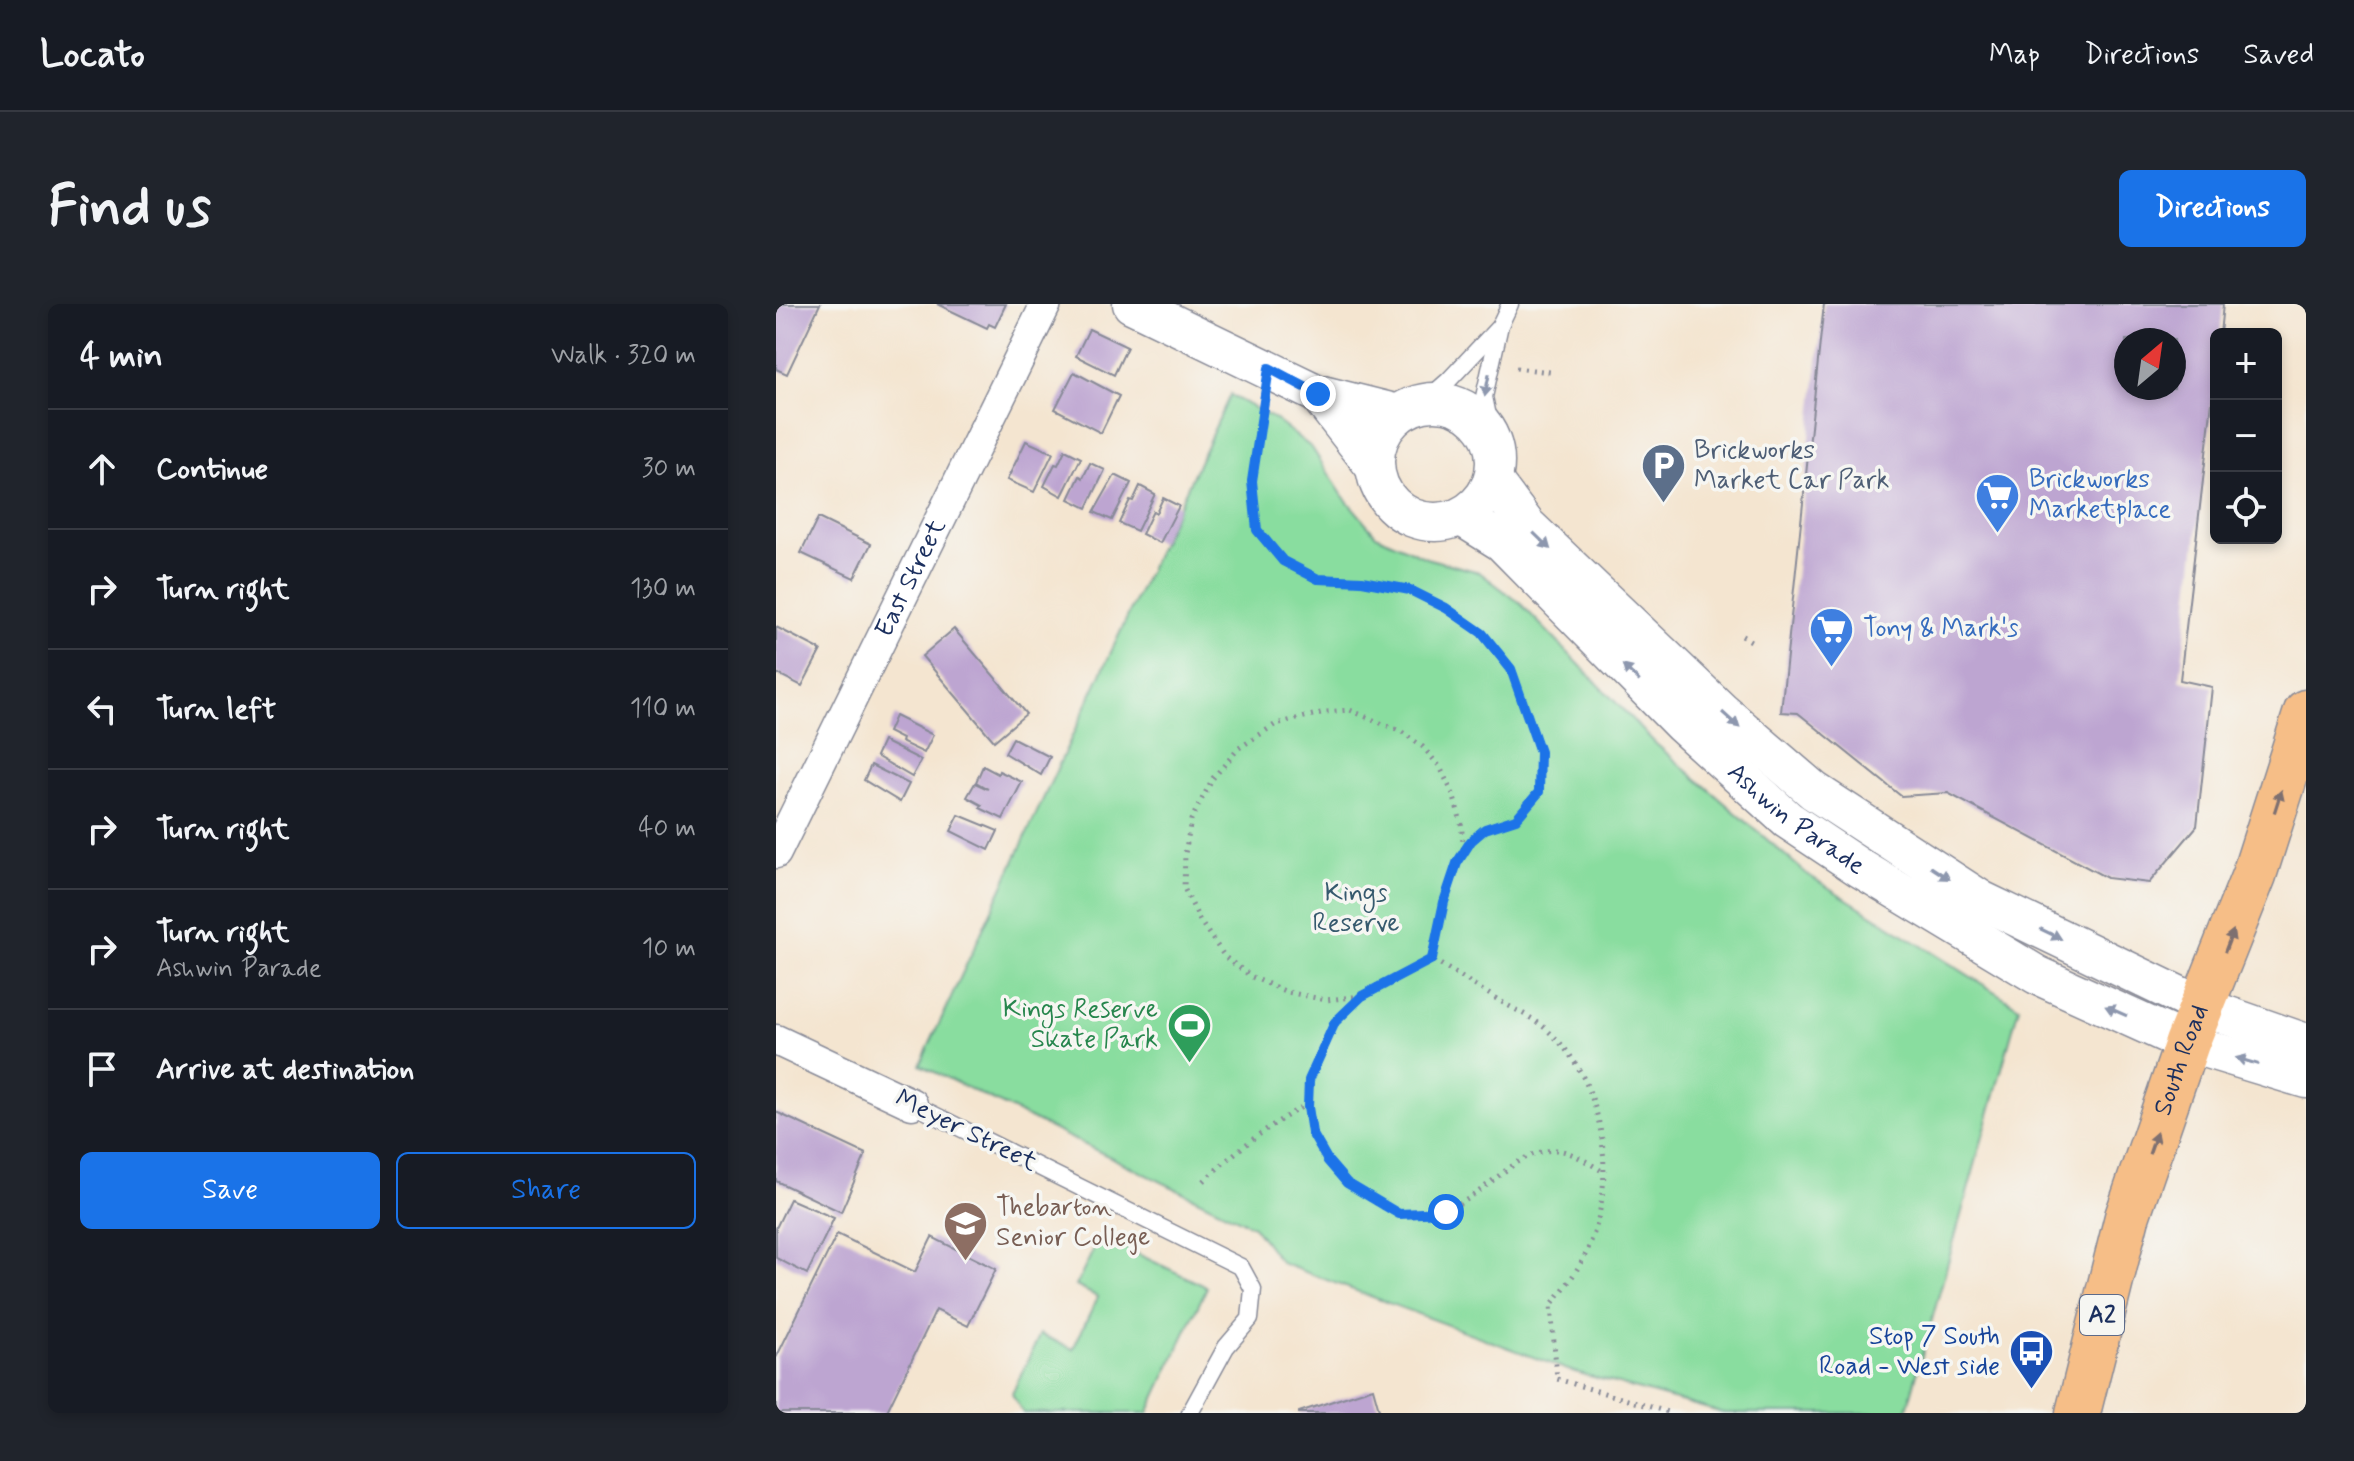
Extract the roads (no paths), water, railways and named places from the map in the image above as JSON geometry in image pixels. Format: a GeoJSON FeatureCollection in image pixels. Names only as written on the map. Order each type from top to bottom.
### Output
{"type":"FeatureCollection","features":[{"type":"Feature","properties":{"kind":"highway","name":"South Road"},"geometry":{"type":"LineString","coordinates":[[2078,1413],[2127,1217],[2195,1025],[2254,875],[2306,712]]}},
{"type":"Feature","properties":{"kind":"street","name":"East Street"},"geometry":{"type":"LineString","coordinates":[[776,853],[1046,304]]}},
{"type":"Feature","properties":{"kind":"street"},"geometry":{"type":"LineString","coordinates":[[1132,304],[1318,394],[1410,408],[1452,404],[1478,420],[1493,463],[1481,502],[1462,517],[1439,523],[1415,519],[1395,507],[1380,488],[1374,466],[1318,394]]}},
{"type":"Feature","properties":{"kind":"street"},"geometry":{"type":"LineString","coordinates":[[1374,466],[1380,437],[1410,408]]}},
{"type":"Feature","properties":{"kind":"street","name":"Ashwin Parade"},"geometry":{"type":"LineString","coordinates":[[1493,463],[1526,525],[1722,712],[1814,791],[1981,900],[2195,1025]]}},
{"type":"Feature","properties":{"kind":"street","name":"Ashwin Parade"},"geometry":{"type":"LineString","coordinates":[[1462,517],[1502,542],[1682,724],[1788,820],[1860,868],[2037,975],[2195,1025]]}},
{"type":"Feature","properties":{"kind":"street"},"geometry":{"type":"LineString","coordinates":[[2195,1025],[2306,1043]]}},
{"type":"Feature","properties":{"kind":"street"},"geometry":{"type":"LineString","coordinates":[[2195,1025],[2306,1079]]}},
{"type":"Feature","properties":{"kind":"street","name":"Meyer Street"},"geometry":{"type":"LineString","coordinates":[[776,1040],[912,1104]]}},
{"type":"Feature","properties":{"kind":"lane"},"geometry":{"type":"LineString","coordinates":[[1493,463],[1484,397],[1500,325],[1510,304]]}},
{"type":"Feature","properties":{"kind":"lane"},"geometry":{"type":"LineString","coordinates":[[1410,408],[1448,381],[1500,325]]}},
{"type":"Feature","properties":{"kind":"lane","name":"Meyer Street"},"geometry":{"type":"LineString","coordinates":[[912,1104],[1241,1267],[1253,1289],[1250,1319],[1226,1347],[1190,1413]]}},
{"type":"Feature","properties":{"kind":"place","name":"Brickworks Market Car Park"},"geometry":{"type":"Point","coordinates":[1663,505]}},
{"type":"Feature","properties":{"kind":"place","name":"Brickworks Marketplace"},"geometry":{"type":"Point","coordinates":[1998,534]}},
{"type":"Feature","properties":{"kind":"place","name":"Tony & Mark's"},"geometry":{"type":"Point","coordinates":[1832,668]}},
{"type":"Feature","properties":{"kind":"place","name":"Kings Reserve Skate Park"},"geometry":{"type":"Point","coordinates":[1189,1064]}},
{"type":"Feature","properties":{"kind":"place","name":"Thebarton Senior College"},"geometry":{"type":"Point","coordinates":[965,1262]}},
{"type":"Feature","properties":{"kind":"place","name":"Stop 7 South Road - West side"},"geometry":{"type":"Point","coordinates":[2031,1391]}},
{"type":"Feature","properties":{"kind":"park label","name":"Kings Reserve"},"geometry":{"type":"Point","coordinates":[1356,909]}}]}
